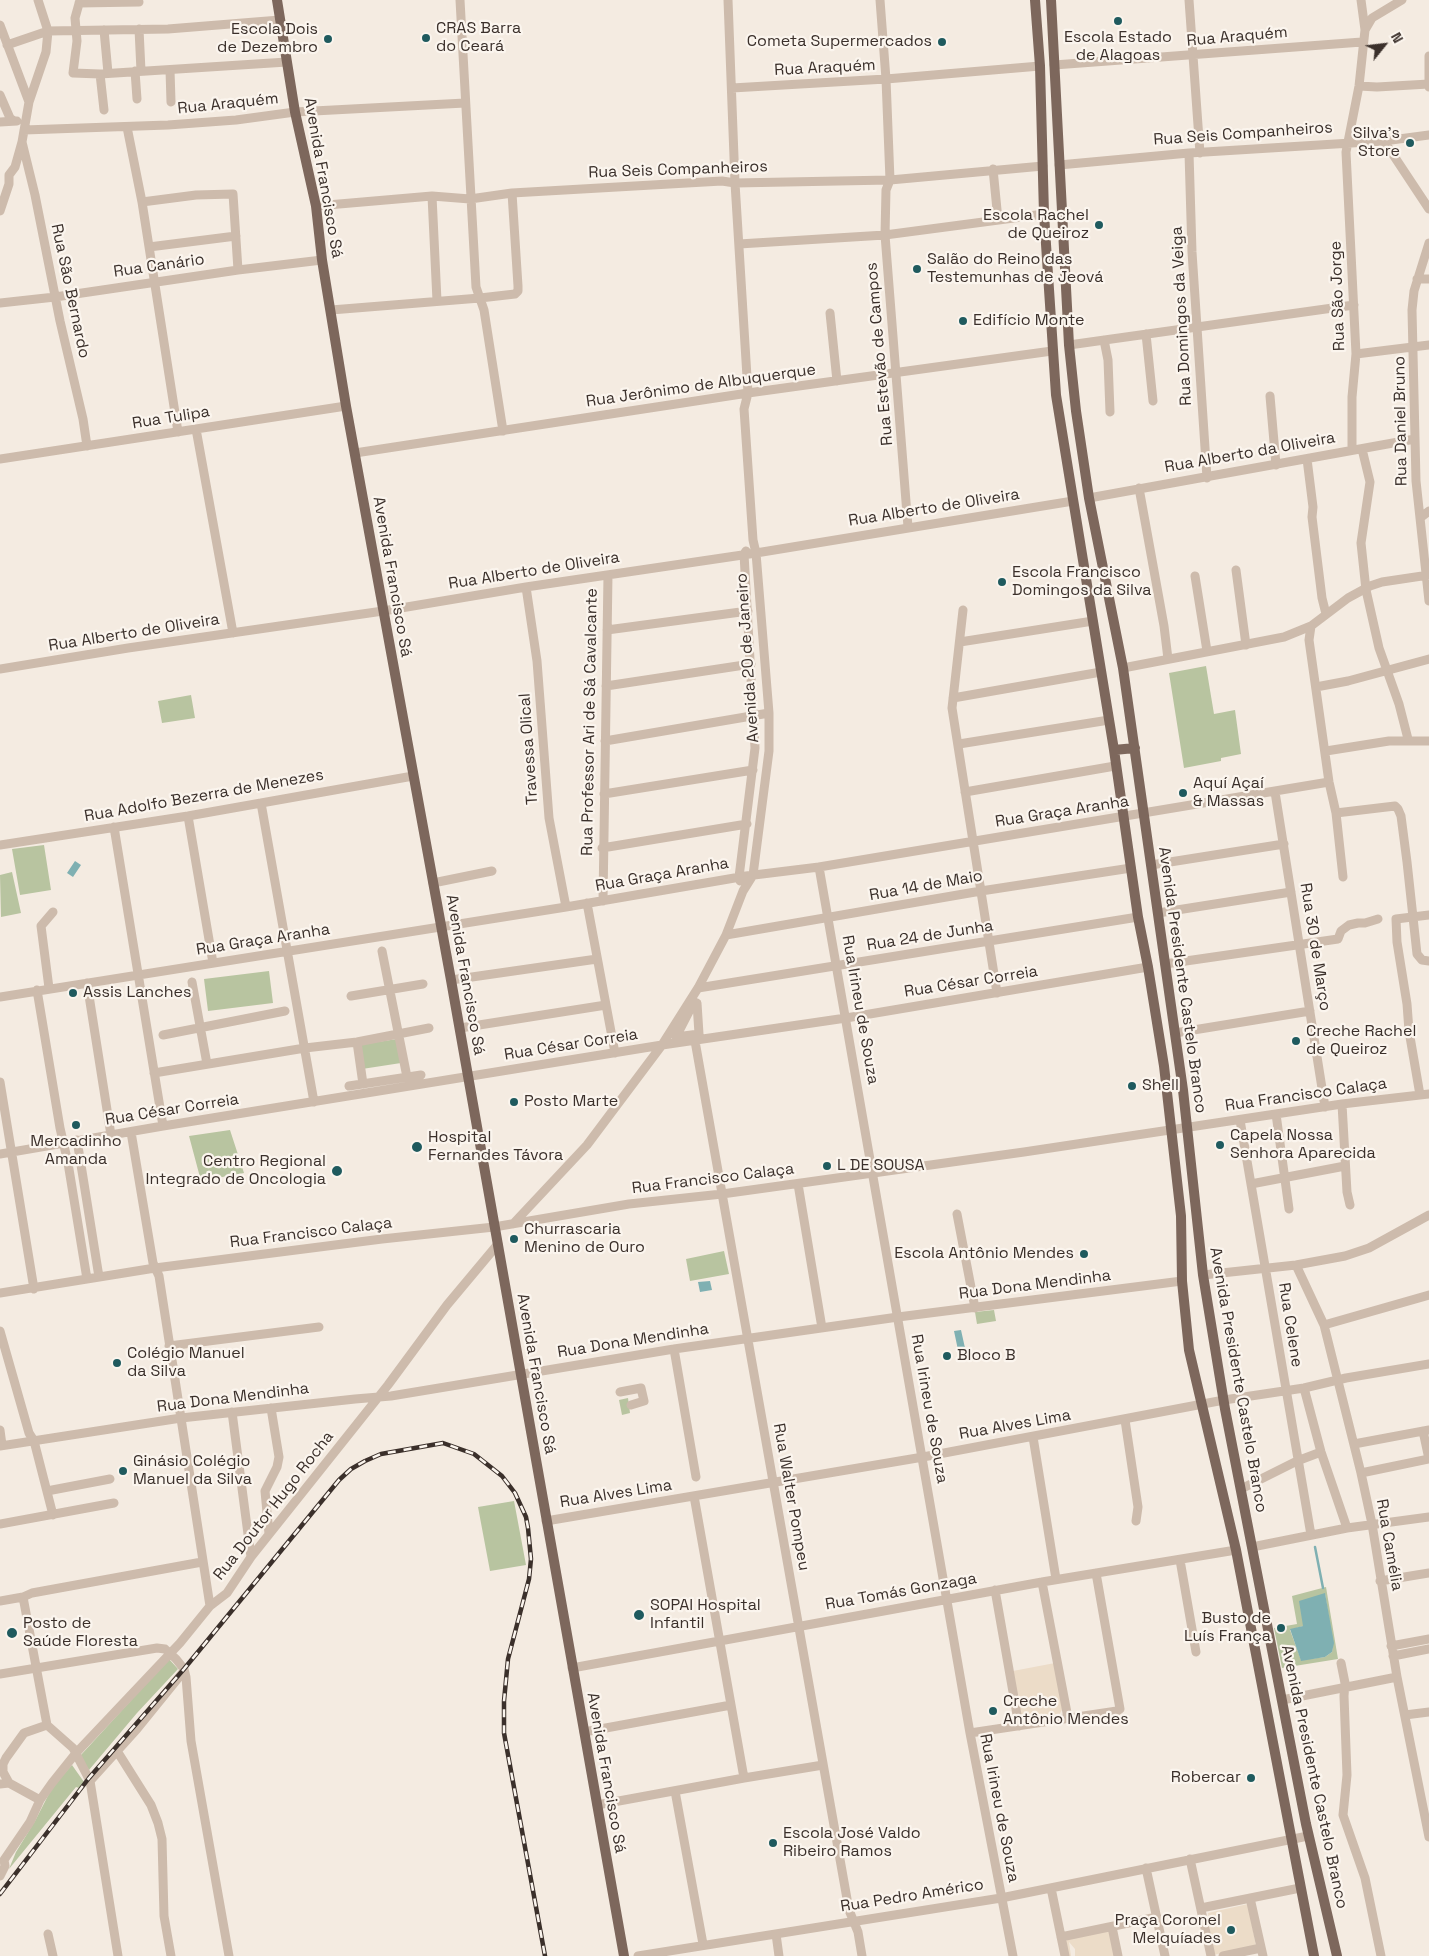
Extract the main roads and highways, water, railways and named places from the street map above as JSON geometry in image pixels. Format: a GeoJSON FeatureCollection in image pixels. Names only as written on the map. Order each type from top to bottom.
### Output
{"type":"FeatureCollection","features":[{"type":"Feature","properties":{"kind":"main road","name":"Avenida Francisco Sá"},"geometry":{"type":"LineString","coordinates":[[277,0],[296,112],[316,206],[322,260],[346,406],[460,1028],[624,1956]]}},
{"type":"Feature","properties":{"kind":"main road","name":"Avenida Presidente Castelo Branco"},"geometry":{"type":"LineString","coordinates":[[1035,0],[1040,66],[1044,214],[1056,395],[1114,750],[1122,817],[1148,967],[1172,1130],[1182,1216],[1182,1281],[1189,1350],[1236,1550],[1314,1956]]}},
{"type":"Feature","properties":{"kind":"main road","name":"Avenida Presidente Castelo Branco"},"geometry":{"type":"LineString","coordinates":[[1051,0],[1069,345],[1076,411],[1090,498],[1123,668],[1135,748],[1175,1033],[1203,1276],[1224,1400],[1308,1836],[1337,1956]]}},
{"type":"Feature","properties":{"kind":"main road"},"geometry":{"type":"LineString","coordinates":[[1114,750],[1135,748]]}},
{"type":"Feature","properties":{"kind":"water"},"geometry":{"type":"Polygon","coordinates":[[[75,861],[81,865],[73,877],[67,873],[75,861]]]}},
{"type":"Feature","properties":{"kind":"water"},"geometry":{"type":"Polygon","coordinates":[[[710,1281],[712,1290],[700,1292],[698,1282],[710,1281]]]}},
{"type":"Feature","properties":{"kind":"water"},"geometry":{"type":"Polygon","coordinates":[[[961,1330],[965,1348],[958,1350],[954,1331],[961,1330]]]}},
{"type":"Feature","properties":{"kind":"water"},"geometry":{"type":"Polygon","coordinates":[[[1325,1593],[1334,1643],[1332,1652],[1325,1657],[1301,1661],[1290,1629],[1303,1626],[1299,1601],[1325,1593]]]}},
{"type":"Feature","properties":{"kind":"waterway"},"geometry":{"type":"LineString","coordinates":[[1315,1547],[1323,1588]]}},
{"type":"Feature","properties":{"kind":"railway"},"geometry":{"type":"LineString","coordinates":[[0,1894],[89,1778],[184,1669],[339,1480],[351,1469],[381,1454],[443,1443],[474,1454],[502,1476],[515,1493],[526,1517],[531,1559],[529,1579],[508,1659],[504,1701],[504,1733],[545,1956]]}},
{"type":"Feature","properties":{"kind":"place","name":"Escola Estado de Alagoas"},"geometry":{"type":"Point","coordinates":[1118,21]}},
{"type":"Feature","properties":{"kind":"place","name":"CRAS Barra do Ceará"},"geometry":{"type":"Point","coordinates":[426,38]}},
{"type":"Feature","properties":{"kind":"place","name":"Escola Dois de Dezembro"},"geometry":{"type":"Point","coordinates":[328,39]}},
{"type":"Feature","properties":{"kind":"place","name":"Cometa Supermercados"},"geometry":{"type":"Point","coordinates":[942,42]}},
{"type":"Feature","properties":{"kind":"place","name":"Silva's Store"},"geometry":{"type":"Point","coordinates":[1410,143]}},
{"type":"Feature","properties":{"kind":"place","name":"Escola Rachel de Queiroz"},"geometry":{"type":"Point","coordinates":[1099,225]}},
{"type":"Feature","properties":{"kind":"place","name":"Salão do Reino das Testemunhas de Jeová"},"geometry":{"type":"Point","coordinates":[917,269]}},
{"type":"Feature","properties":{"kind":"place","name":"Edifício Monte"},"geometry":{"type":"Point","coordinates":[963,321]}},
{"type":"Feature","properties":{"kind":"place","name":"Escola Francisco Domingos da Silva"},"geometry":{"type":"Point","coordinates":[1002,582]}},
{"type":"Feature","properties":{"kind":"place","name":"Aquí Açaí & Massas"},"geometry":{"type":"Point","coordinates":[1183,793]}},
{"type":"Feature","properties":{"kind":"place","name":"Assis Lanches"},"geometry":{"type":"Point","coordinates":[73,993]}},
{"type":"Feature","properties":{"kind":"place","name":"Creche Rachel de Queiroz"},"geometry":{"type":"Point","coordinates":[1296,1041]}},
{"type":"Feature","properties":{"kind":"place","name":"Shell"},"geometry":{"type":"Point","coordinates":[1132,1086]}},
{"type":"Feature","properties":{"kind":"place","name":"Posto Marte"},"geometry":{"type":"Point","coordinates":[514,1102]}},
{"type":"Feature","properties":{"kind":"place","name":"Mercadinho Amanda"},"geometry":{"type":"Point","coordinates":[76,1125]}},
{"type":"Feature","properties":{"kind":"place","name":"Capela Nossa Senhora Aparecida"},"geometry":{"type":"Point","coordinates":[1220,1145]}},
{"type":"Feature","properties":{"kind":"place","name":"Hospital Fernandes Távora"},"geometry":{"type":"Point","coordinates":[417,1147]}},
{"type":"Feature","properties":{"kind":"place","name":"L DE SOUSA"},"geometry":{"type":"Point","coordinates":[827,1166]}},
{"type":"Feature","properties":{"kind":"place","name":"Centro Regional Integrado de Oncologia"},"geometry":{"type":"Point","coordinates":[337,1171]}},
{"type":"Feature","properties":{"kind":"place","name":"Churrascaria Menino de Ouro"},"geometry":{"type":"Point","coordinates":[514,1239]}},
{"type":"Feature","properties":{"kind":"place","name":"Escola Antônio Mendes"},"geometry":{"type":"Point","coordinates":[1084,1254]}},
{"type":"Feature","properties":{"kind":"place","name":"Bloco B"},"geometry":{"type":"Point","coordinates":[947,1356]}},
{"type":"Feature","properties":{"kind":"place","name":"Colégio Manuel da Silva"},"geometry":{"type":"Point","coordinates":[117,1363]}},
{"type":"Feature","properties":{"kind":"place","name":"Ginásio Colégio Manuel da Silva"},"geometry":{"type":"Point","coordinates":[123,1471]}},
{"type":"Feature","properties":{"kind":"place","name":"SOPAI Hospital Infantil"},"geometry":{"type":"Point","coordinates":[639,1615]}},
{"type":"Feature","properties":{"kind":"place","name":"Busto de Luís França"},"geometry":{"type":"Point","coordinates":[1281,1628]}},
{"type":"Feature","properties":{"kind":"place","name":"Posto de Saúde Floresta"},"geometry":{"type":"Point","coordinates":[12,1633]}},
{"type":"Feature","properties":{"kind":"place","name":"Creche Antônio Mendes"},"geometry":{"type":"Point","coordinates":[993,1711]}},
{"type":"Feature","properties":{"kind":"place","name":"Robercar"},"geometry":{"type":"Point","coordinates":[1251,1778]}},
{"type":"Feature","properties":{"kind":"place","name":"Escola José Valdo Ribeiro Ramos"},"geometry":{"type":"Point","coordinates":[773,1843]}},
{"type":"Feature","properties":{"kind":"place","name":"Praça Coronel Melquíades"},"geometry":{"type":"Point","coordinates":[1231,1930]}}]}
